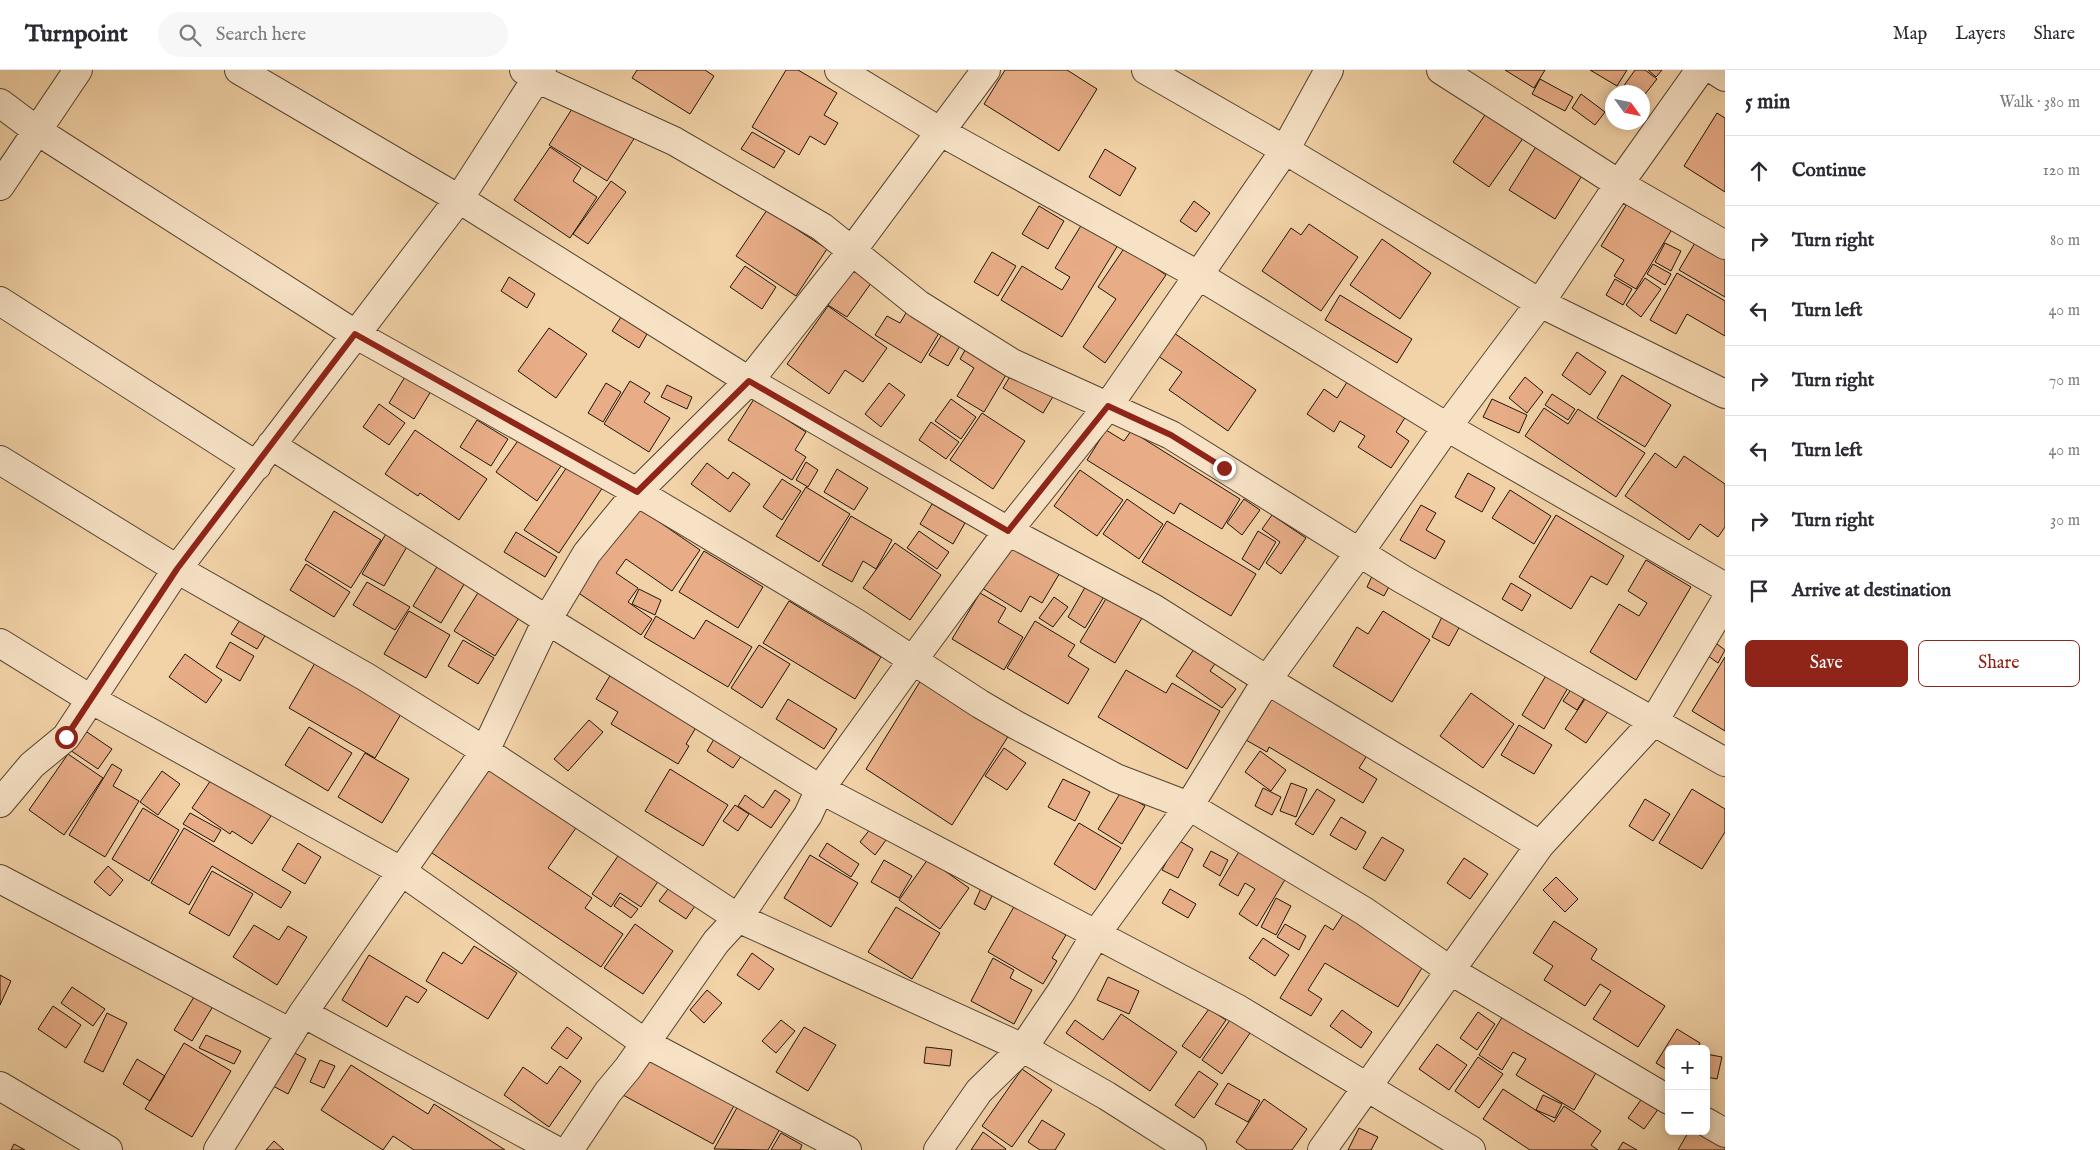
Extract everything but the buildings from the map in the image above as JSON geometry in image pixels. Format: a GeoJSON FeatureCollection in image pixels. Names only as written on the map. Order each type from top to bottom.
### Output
{"type":"FeatureCollection","features":[{"type":"Feature","properties":{"kind":"street"},"geometry":{"type":"LineString","coordinates":[[0,186],[78,70]]}},
{"type":"Feature","properties":{"kind":"street"},"geometry":{"type":"LineString","coordinates":[[239,70],[459,199],[749,381],[1008,531],[1154,608],[1266,680],[1540,845]]}},
{"type":"Feature","properties":{"kind":"street"},"geometry":{"type":"LineString","coordinates":[[839,70],[941,132],[1198,275],[1447,426],[1725,587]]}},
{"type":"Feature","properties":{"kind":"street"},"geometry":{"type":"LineString","coordinates":[[218,1150],[297,1023],[485,751],[547,620],[587,553],[637,492],[749,381],[851,252],[986,70]]}},
{"type":"Feature","properties":{"kind":"street"},"geometry":{"type":"LineString","coordinates":[[1146,70],[1285,150],[1540,302],[1725,394]]}},
{"type":"Feature","properties":{"kind":"street"},"geometry":{"type":"LineString","coordinates":[[570,1150],[608,1092],[716,942],[738,918],[808,815],[820,789],[913,660],[1008,531],[1108,406],[1285,150],[1329,70]]}},
{"type":"Feature","properties":{"kind":"street"},"geometry":{"type":"LineString","coordinates":[[1441,70],[1619,184],[1725,245]]}},
{"type":"Feature","properties":{"kind":"street"},"geometry":{"type":"LineString","coordinates":[[938,1150],[979,1091],[1023,1048],[1061,992],[1096,934],[1189,806],[1266,680],[1359,553],[1447,426],[1540,302],[1619,184],[1700,70]]}},
{"type":"Feature","properties":{"kind":"street"},"geometry":{"type":"LineString","coordinates":[[1714,70],[1725,77]]}},
{"type":"Feature","properties":{"kind":"street"},"geometry":{"type":"LineString","coordinates":[[0,802],[32,765],[66,737],[177,569],[459,199],[534,73],[674,140],[822,227],[918,304],[1012,363],[1171,435],[1402,579],[1725,762]]}},
{"type":"Feature","properties":{"kind":"street"},"geometry":{"type":"LineString","coordinates":[[0,103],[36,130],[355,334],[637,492],[856,623],[980,704],[1116,778],[1189,806],[1364,911],[1451,971],[1665,1098]]}},
{"type":"Feature","properties":{"kind":"street"},"geometry":{"type":"LineString","coordinates":[[0,301],[547,620],[820,789],[1238,1009],[1471,1150]]}},
{"type":"Feature","properties":{"kind":"street"},"geometry":{"type":"LineString","coordinates":[[0,460],[177,569],[366,677],[485,751],[738,918],[1023,1048],[1107,1096],[1192,1150]]}},
{"type":"Feature","properties":{"kind":"street"},"geometry":{"type":"LineString","coordinates":[[1322,1150],[1540,845],[1654,721],[1725,602]]}},
{"type":"Feature","properties":{"kind":"street"},"geometry":{"type":"LineString","coordinates":[[0,643],[92,700],[401,872],[645,1043],[847,1150]]}},
{"type":"Feature","properties":{"kind":"street"},"geometry":{"type":"LineString","coordinates":[[0,879],[555,1150]]}},
{"type":"Feature","properties":{"kind":"street"},"geometry":{"type":"LineString","coordinates":[[0,1086],[108,1150]]}},
{"type":"Feature","properties":{"kind":"street"},"geometry":{"type":"LineString","coordinates":[[1710,1124],[1725,1133]]}},
{"type":"Feature","properties":{"kind":"route"},"geometry":{"type":"LineString","coordinates":[[66,737],[177,569],[257,466],[271,444],[355,334],[637,492],[749,381],[1008,531],[1108,406],[1171,435],[1224,468]]}}]}
